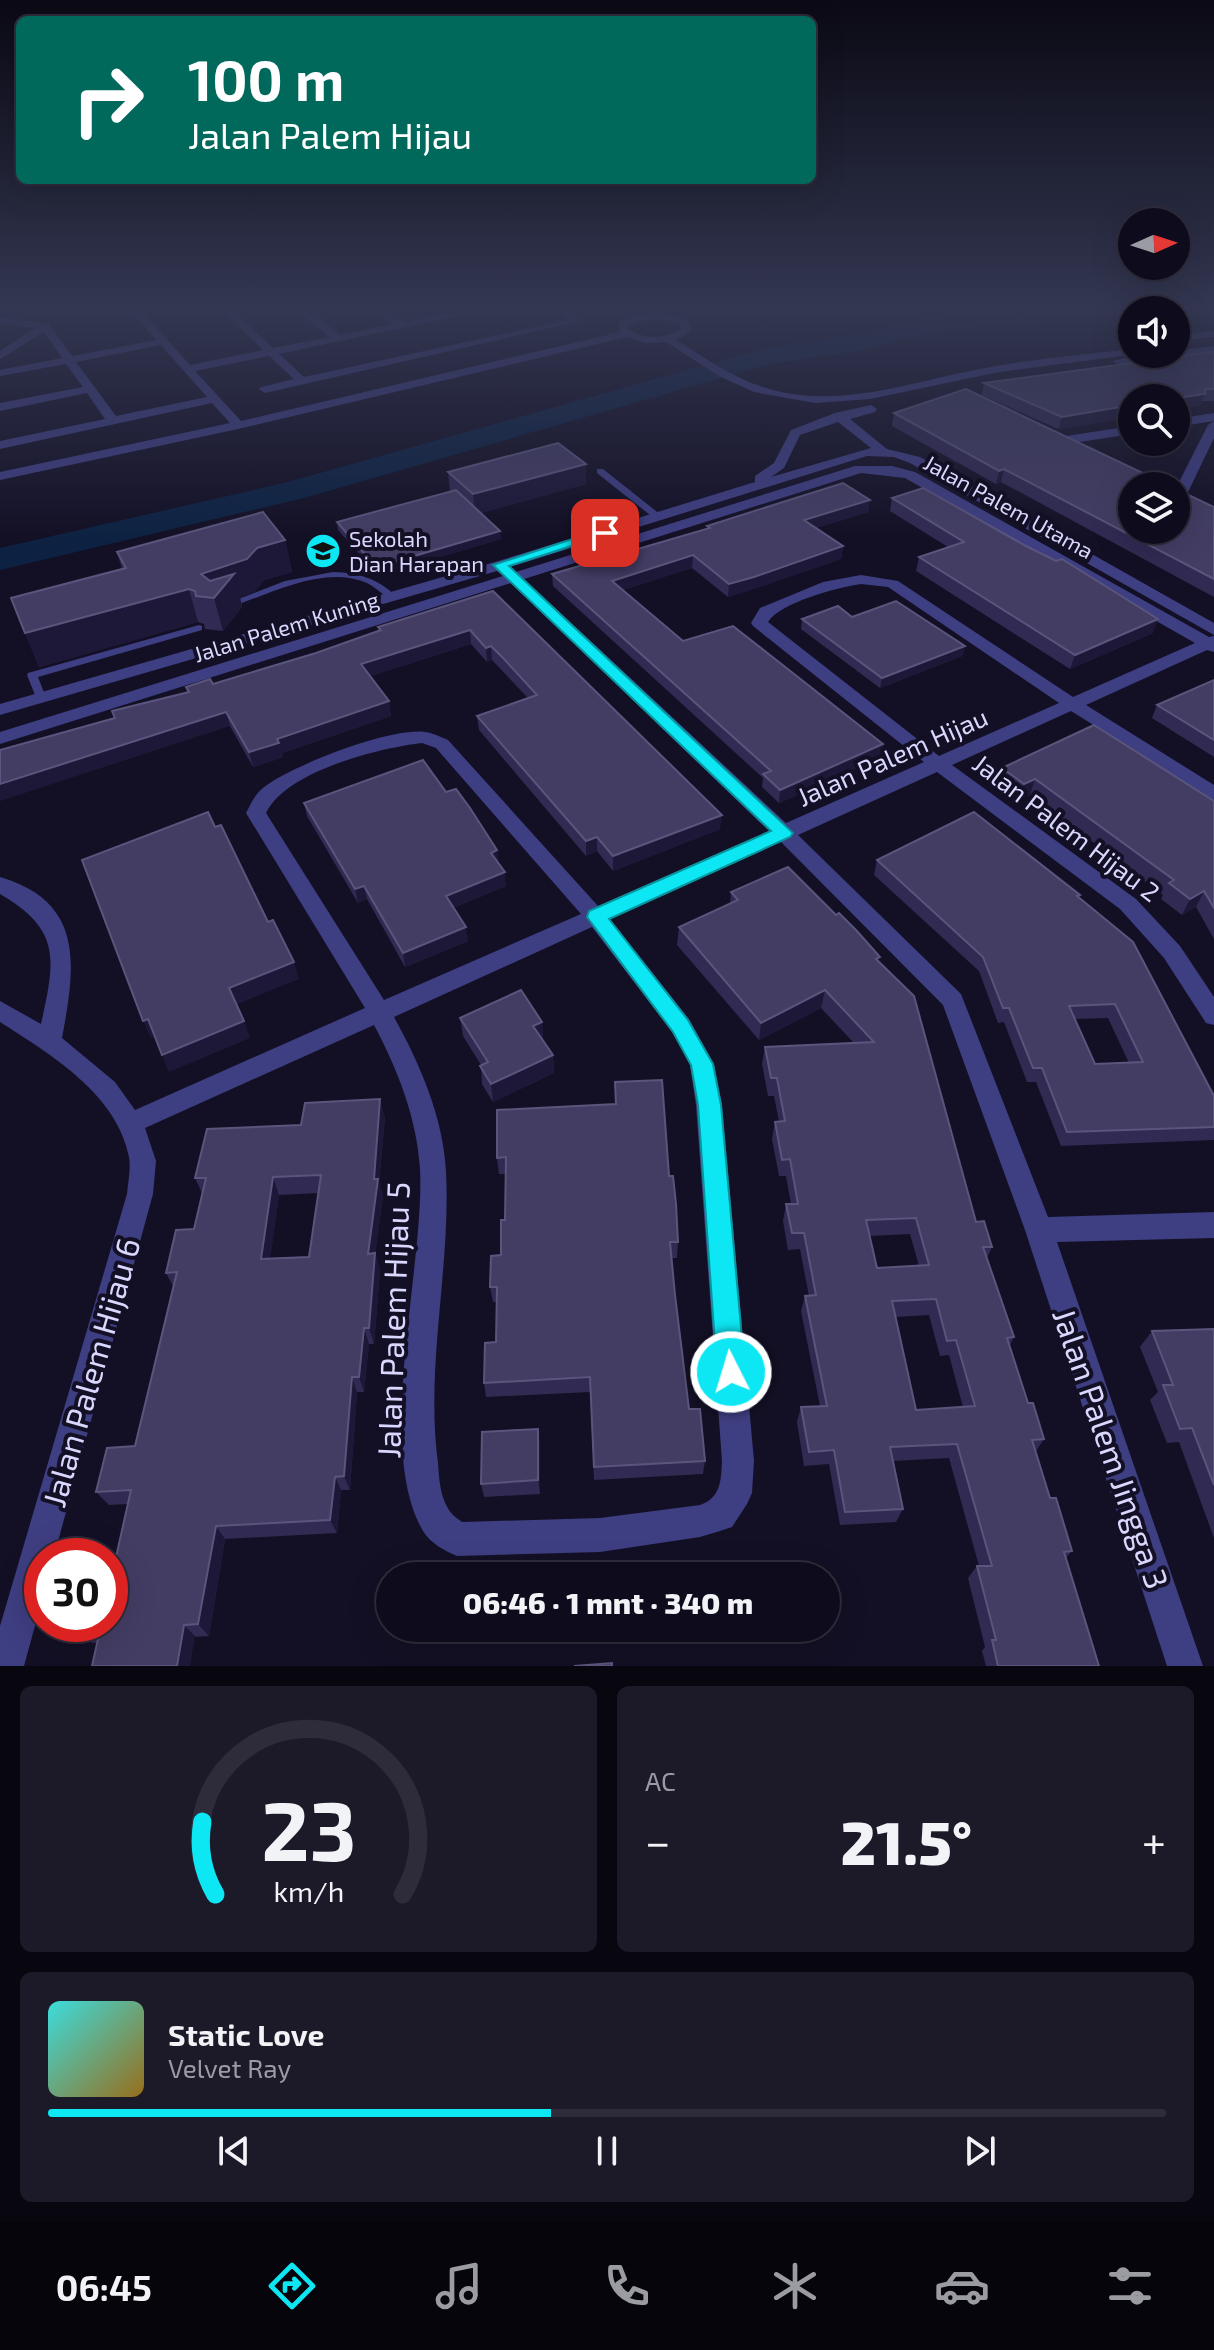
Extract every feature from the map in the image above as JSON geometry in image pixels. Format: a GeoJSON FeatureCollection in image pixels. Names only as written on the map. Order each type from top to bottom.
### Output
{"type":"FeatureCollection","features":[{"type":"Feature","properties":{"kind":"street"},"geometry":{"type":"LineString","coordinates":[[88,386],[113,421]]}},
{"type":"Feature","properties":{"kind":"street"},"geometry":{"type":"LineString","coordinates":[[202,386],[238,425]]}},
{"type":"Feature","properties":{"kind":"street"},"geometry":{"type":"LineString","coordinates":[[265,389],[280,386]]}},
{"type":"Feature","properties":{"kind":"street"},"geometry":{"type":"LineString","coordinates":[[0,476],[405,386]]}},
{"type":"Feature","properties":{"kind":"street"},"geometry":{"type":"LineString","coordinates":[[752,386],[780,395],[842,401],[928,386]]}},
{"type":"Feature","properties":{"kind":"street"},"geometry":{"type":"LineString","coordinates":[[780,386],[863,390],[881,386]]}},
{"type":"Feature","properties":{"kind":"street","name":"Jalan Palem Kuning"},"geometry":{"type":"LineString","coordinates":[[747,488],[779,465],[795,433],[839,416],[959,386]]}},
{"type":"Feature","properties":{"kind":"street"},"geometry":{"type":"LineString","coordinates":[[950,388],[965,394]]}},
{"type":"Feature","properties":{"kind":"street"},"geometry":{"type":"LineString","coordinates":[[0,407],[90,389]]}},
{"type":"Feature","properties":{"kind":"street"},"geometry":{"type":"LineString","coordinates":[[0,445],[214,399]]}},
{"type":"Feature","properties":{"kind":"street","name":"Jalan Palem Utama"},"geometry":{"type":"LineString","coordinates":[[839,416],[888,452],[915,460],[1213,640]]}},
{"type":"Feature","properties":{"kind":"street"},"geometry":{"type":"LineString","coordinates":[[1190,421],[1214,417]]}},
{"type":"Feature","properties":{"kind":"street"},"geometry":{"type":"LineString","coordinates":[[1190,478],[1214,425]]}},
{"type":"Feature","properties":{"kind":"street"},"geometry":{"type":"LineString","coordinates":[[1066,440],[1118,432]]}},
{"type":"Feature","properties":{"kind":"street"},"geometry":{"type":"LineString","coordinates":[[1051,433],[1095,453]]}},
{"type":"Feature","properties":{"kind":"street","name":"Jalan Palem Kuning"},"geometry":{"type":"LineString","coordinates":[[0,710],[500,565],[866,452],[888,452]]}},
{"type":"Feature","properties":{"kind":"street","name":"Jalan Palem Kuning"},"geometry":{"type":"LineString","coordinates":[[0,738],[860,469]]}},
{"type":"Feature","properties":{"kind":"street","name":"Jalan Palem Utama"},"geometry":{"type":"LineString","coordinates":[[860,469],[892,470],[910,475],[1213,640]]}},
{"type":"Feature","properties":{"kind":"street","name":"Jalan Palem Jingga 3"},"geometry":{"type":"LineString","coordinates":[[500,565],[784,833],[953,1000],[1039,1230],[1185,1666]]}},
{"type":"Feature","properties":{"kind":"street","name":"Jalan Palem Hijau 2"},"geometry":{"type":"LineString","coordinates":[[1072,704],[893,584],[878,578],[849,579],[766,611],[759,623],[769,634],[938,764],[1128,904],[1172,952],[1214,1016]]}},
{"type":"Feature","properties":{"kind":"street","name":"Jalan Palem Hijau"},"geometry":{"type":"LineString","coordinates":[[129,1124],[1213,640]]}},
{"type":"Feature","properties":{"kind":"street"},"geometry":{"type":"LineString","coordinates":[[1072,704],[1214,794]]}},
{"type":"Feature","properties":{"kind":"street","name":"Jalan Palem Hijau 5"},"geometry":{"type":"LineString","coordinates":[[423,737],[442,744],[596,917],[681,1026],[702,1064],[709,1105],[738,1461],[736,1493],[720,1515],[700,1521],[600,1535],[457,1539],[435,1520],[424,1483],[419,1399],[433,1232],[433,1166],[421,1108],[381,1012],[256,813],[272,789],[300,774],[399,738],[423,737]]}},
{"type":"Feature","properties":{"kind":"street"},"geometry":{"type":"LineString","coordinates":[[0,884],[41,910],[56,930],[62,946],[50,1041]]}},
{"type":"Feature","properties":{"kind":"street","name":"Jalan Palem Hijau 6"},"geometry":{"type":"LineString","coordinates":[[0,1010],[50,1041],[97,1079],[129,1124],[143,1158],[140,1194],[6,1666]]}},
{"type":"Feature","properties":{"kind":"street"},"geometry":{"type":"LineString","coordinates":[[1039,1230],[1214,1225]]}},
{"type":"Feature","properties":{"kind":"lane"},"geometry":{"type":"LineString","coordinates":[[600,471],[658,517]]}},
{"type":"Feature","properties":{"kind":"lane"},"geometry":{"type":"LineString","coordinates":[[218,608],[333,573],[369,577],[391,596]]}},
{"type":"Feature","properties":{"kind":"lane"},"geometry":{"type":"LineString","coordinates":[[41,698],[32,675],[199,628]]}},
{"type":"Feature","properties":{"kind":"building"},"geometry":{"type":"Polygon","coordinates":[[[990,386],[1118,386],[1118,407],[1062,417],[990,386]]]}},
{"type":"Feature","properties":{"kind":"building"},"geometry":{"type":"Polygon","coordinates":[[[1190,386],[1214,386],[1214,389],[1205,389],[1205,394],[1190,396],[1190,386]]]}},
{"type":"Feature","properties":{"kind":"building"},"geometry":{"type":"Polygon","coordinates":[[[966,389],[1141,472],[1118,472],[1118,529],[1004,469],[999,471],[894,413],[966,389]]]}},
{"type":"Feature","properties":{"kind":"building"},"geometry":{"type":"Polygon","coordinates":[[[558,443],[586,464],[473,494],[448,472],[558,443]]]}},
{"type":"Feature","properties":{"kind":"building"},"geometry":{"type":"Polygon","coordinates":[[[843,483],[870,500],[804,520],[843,546],[729,584],[693,555],[612,581],[683,641],[733,626],[883,744],[780,790],[763,774],[771,771],[552,574],[710,528],[707,526],[843,483]]]}},
{"type":"Feature","properties":{"kind":"building"},"geometry":{"type":"Polygon","coordinates":[[[923,488],[1026,546],[1056,561],[1062,559],[1158,619],[1075,655],[919,557],[964,542],[892,498],[923,488]]]}},
{"type":"Feature","properties":{"kind":"building"},"geometry":{"type":"Polygon","coordinates":[[[456,490],[500,531],[376,567],[337,522],[456,490]]]}},
{"type":"Feature","properties":{"kind":"building"},"geometry":{"type":"Polygon","coordinates":[[[1190,496],[1214,507],[1214,579],[1147,544],[1190,544],[1190,496]]]}},
{"type":"Feature","properties":{"kind":"building"},"geometry":{"type":"Polygon","coordinates":[[[263,512],[285,540],[257,548],[247,559],[201,574],[210,581],[234,574],[214,598],[196,596],[195,591],[189,589],[25,633],[11,598],[126,568],[117,552],[263,512]]]}},
{"type":"Feature","properties":{"kind":"building"},"geometry":{"type":"Polygon","coordinates":[[[493,591],[722,815],[613,856],[597,837],[586,841],[477,716],[537,695],[491,646],[486,648],[470,630],[361,664],[389,701],[277,739],[279,743],[249,752],[226,712],[0,784],[0,750],[115,718],[112,711],[189,692],[186,687],[210,679],[213,684],[316,653],[381,630],[378,627],[493,591]]]}},
{"type":"Feature","properties":{"kind":"building"},"geometry":{"type":"Polygon","coordinates":[[[896,601],[965,646],[882,678],[802,619],[838,606],[852,617],[896,601]]]}},
{"type":"Feature","properties":{"kind":"building"},"geometry":{"type":"Polygon","coordinates":[[[1214,680],[1214,740],[1157,705],[1214,680]]]}},
{"type":"Feature","properties":{"kind":"building"},"geometry":{"type":"Polygon","coordinates":[[[1094,725],[1214,801],[1214,908],[1204,891],[1190,899],[1169,883],[1174,880],[1035,779],[1024,784],[1002,768],[1094,725]]]}},
{"type":"Feature","properties":{"kind":"building"},"geometry":{"type":"Polygon","coordinates":[[[423,760],[446,792],[456,789],[470,808],[497,850],[491,853],[505,872],[446,896],[466,927],[403,953],[364,886],[355,889],[304,803],[423,760]]]}},
{"type":"Feature","properties":{"kind":"building"},"geometry":{"type":"Polygon","coordinates":[[[208,812],[215,827],[221,825],[268,922],[273,920],[294,962],[229,988],[244,1021],[162,1055],[148,1019],[143,1021],[82,860],[208,812]]]}},
{"type":"Feature","properties":{"kind":"building"},"geometry":{"type":"Polygon","coordinates":[[[974,812],[1080,895],[1077,896],[1133,942],[1214,1096],[1214,1127],[1067,1132],[1042,1068],[1033,1068],[1009,1008],[1003,1008],[983,957],[877,860],[974,812]],[[1115,1004],[1069,1006],[1095,1064],[1143,1062],[1115,1004]]]}},
{"type":"Feature","properties":{"kind":"building"},"geometry":{"type":"Polygon","coordinates":[[[788,867],[836,915],[839,913],[856,930],[880,957],[876,959],[914,996],[976,1222],[984,1221],[992,1247],[983,1247],[1014,1337],[1007,1338],[1028,1403],[1033,1403],[1044,1439],[1032,1440],[1050,1498],[1056,1498],[1072,1551],[1064,1552],[1099,1666],[998,1666],[992,1640],[996,1640],[977,1566],[992,1566],[957,1444],[890,1447],[903,1509],[845,1512],[834,1450],[809,1452],[801,1407],[827,1406],[805,1296],[816,1295],[804,1233],[792,1233],[786,1204],[798,1204],[790,1159],[782,1160],[775,1122],[785,1121],[777,1078],[771,1078],[765,1047],[874,1042],[825,990],[761,1023],[679,927],[738,900],[731,892],[788,867]],[[916,1218],[866,1220],[877,1268],[929,1265],[916,1218]],[[936,1299],[892,1301],[916,1410],[975,1406],[956,1340],[947,1341],[936,1299]]]}},
{"type":"Feature","properties":{"kind":"building"},"geometry":{"type":"Polygon","coordinates":[[[521,990],[542,1022],[533,1026],[553,1055],[491,1084],[480,1066],[488,1062],[460,1018],[521,990]]]}},
{"type":"Feature","properties":{"kind":"building"},"geometry":{"type":"Polygon","coordinates":[[[662,1080],[669,1176],[673,1176],[676,1204],[678,1242],[670,1242],[675,1295],[689,1409],[700,1409],[705,1461],[594,1467],[590,1377],[484,1383],[485,1343],[496,1342],[497,1287],[490,1287],[491,1256],[501,1255],[501,1220],[505,1220],[506,1157],[497,1158],[497,1110],[616,1104],[615,1082],[662,1080]]]}},
{"type":"Feature","properties":{"kind":"building"},"geometry":{"type":"Polygon","coordinates":[[[380,1099],[374,1179],[378,1179],[368,1254],[375,1253],[369,1328],[364,1328],[359,1377],[352,1377],[344,1476],[335,1477],[330,1520],[216,1526],[198,1624],[184,1625],[177,1666],[92,1666],[97,1642],[128,1642],[128,1538],[120,1538],[131,1490],[96,1492],[107,1448],[135,1446],[177,1272],[166,1273],[176,1230],[194,1229],[206,1178],[195,1178],[207,1129],[301,1125],[305,1103],[380,1099]],[[321,1175],[273,1177],[261,1259],[309,1257],[321,1175]]]}},
{"type":"Feature","properties":{"kind":"building"},"geometry":{"type":"Polygon","coordinates":[[[1214,1329],[1214,1485],[1192,1428],[1180,1429],[1163,1385],[1173,1385],[1152,1331],[1214,1329]]]}},
{"type":"Feature","properties":{"kind":"building"},"geometry":{"type":"Polygon","coordinates":[[[538,1429],[538,1480],[481,1484],[482,1432],[538,1429]]]}},
{"type":"Feature","properties":{"kind":"building"},"geometry":{"type":"Polygon","coordinates":[[[612,1663],[612,1666],[574,1666],[612,1663]]]}},
{"type":"Feature","properties":{"kind":"waterway"},"geometry":{"type":"LineString","coordinates":[[0,559],[292,491],[662,386]]}},
{"type":"Feature","properties":{"kind":"place","name":"Sekolah Dian Harapan"},"geometry":{"type":"Point","coordinates":[323,551]}},
{"type":"Feature","properties":{"kind":"route"},"geometry":{"type":"LineString","coordinates":[[605,533],[500,565],[784,833],[596,917],[681,1026],[702,1064],[709,1105],[731,1372]]}}]}
